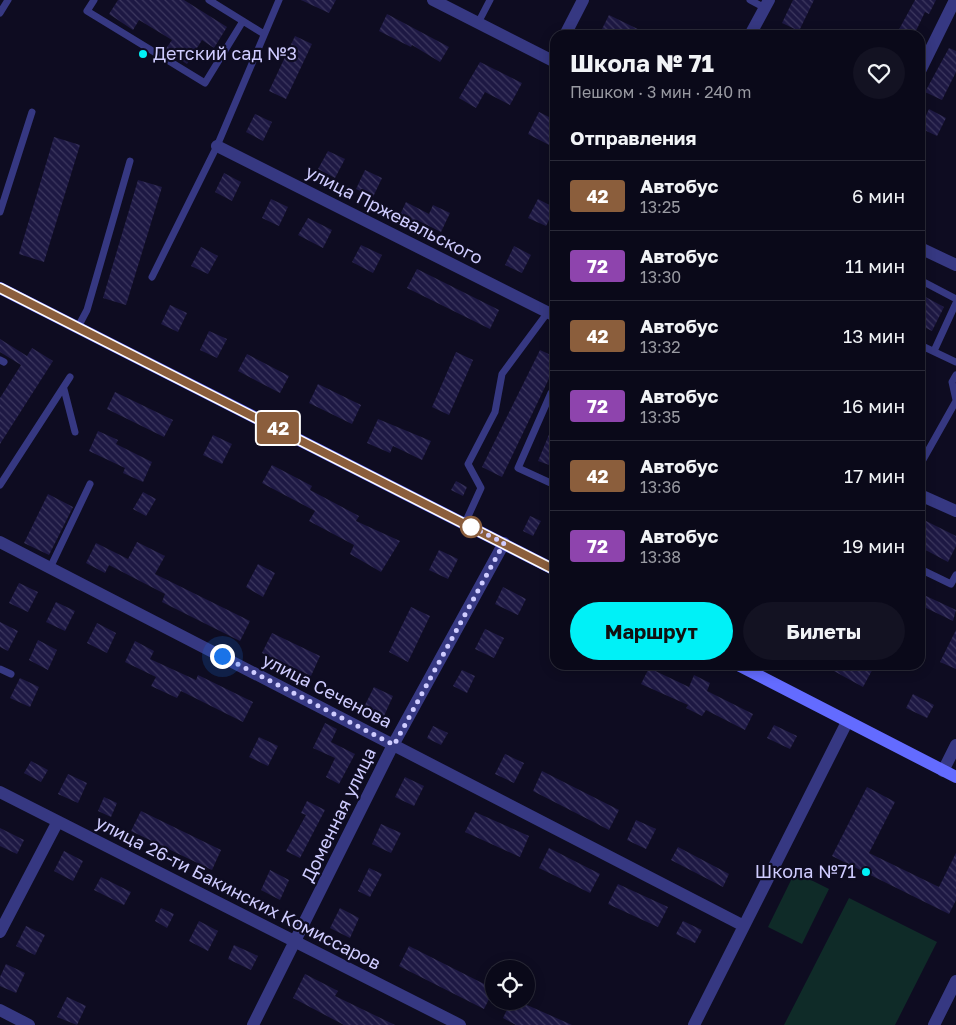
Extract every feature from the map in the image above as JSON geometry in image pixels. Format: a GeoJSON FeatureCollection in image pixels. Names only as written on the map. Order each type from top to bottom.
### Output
{"type":"FeatureCollection","features":[{"type":"Feature","properties":{"kind":"main road"},"geometry":{"type":"LineString","coordinates":[[0,288],[550,567]]}},
{"type":"Feature","properties":{"kind":"main road"},"geometry":{"type":"LineString","coordinates":[[748,670],[956,777]]}},
{"type":"Feature","properties":{"kind":"street"},"geometry":{"type":"LineString","coordinates":[[433,0],[550,57]]}},
{"type":"Feature","properties":{"kind":"street"},"geometry":{"type":"LineString","coordinates":[[568,30],[583,0]]}},
{"type":"Feature","properties":{"kind":"street"},"geometry":{"type":"LineString","coordinates":[[925,61],[956,0]]}},
{"type":"Feature","properties":{"kind":"street"},"geometry":{"type":"LineString","coordinates":[[753,30],[767,4]]}},
{"type":"Feature","properties":{"kind":"street","name":"улица Пржевальского"},"geometry":{"type":"LineString","coordinates":[[217,146],[550,313]]}},
{"type":"Feature","properties":{"kind":"street"},"geometry":{"type":"LineString","coordinates":[[925,250],[956,265]]}},
{"type":"Feature","properties":{"kind":"street"},"geometry":{"type":"LineString","coordinates":[[925,497],[956,511]]}},
{"type":"Feature","properties":{"kind":"street","name":"улица Сеченова"},"geometry":{"type":"LineString","coordinates":[[0,542],[744,926]]}},
{"type":"Feature","properties":{"kind":"street","name":"Доменная улица"},"geometry":{"type":"LineString","coordinates":[[253,1025],[394,745],[504,543]]}},
{"type":"Feature","properties":{"kind":"street"},"geometry":{"type":"LineString","coordinates":[[694,1025],[847,722]]}},
{"type":"Feature","properties":{"kind":"street"},"geometry":{"type":"LineString","coordinates":[[943,771],[956,745]]}},
{"type":"Feature","properties":{"kind":"street","name":"улица 26-ти Бакинских Комиссаров"},"geometry":{"type":"LineString","coordinates":[[0,792],[296,940],[460,1025]]}},
{"type":"Feature","properties":{"kind":"street"},"geometry":{"type":"LineString","coordinates":[[0,932],[57,822]]}},
{"type":"Feature","properties":{"kind":"street"},"geometry":{"type":"LineString","coordinates":[[939,1024],[956,981]]}},
{"type":"Feature","properties":{"kind":"street"},"geometry":{"type":"LineString","coordinates":[[0,1010],[29,1025]]}},
{"type":"Feature","properties":{"kind":"lane"},"geometry":{"type":"LineString","coordinates":[[0,13],[8,0]]}},
{"type":"Feature","properties":{"kind":"lane"},"geometry":{"type":"LineString","coordinates":[[94,0],[87,11],[205,84],[243,21]]}},
{"type":"Feature","properties":{"kind":"lane"},"geometry":{"type":"LineString","coordinates":[[209,0],[264,34]]}},
{"type":"Feature","properties":{"kind":"lane"},"geometry":{"type":"LineString","coordinates":[[152,277],[217,146],[279,0]]}},
{"type":"Feature","properties":{"kind":"lane"},"geometry":{"type":"LineString","coordinates":[[478,23],[490,0]]}},
{"type":"Feature","properties":{"kind":"lane"},"geometry":{"type":"LineString","coordinates":[[750,0],[767,4]]}},
{"type":"Feature","properties":{"kind":"lane"},"geometry":{"type":"LineString","coordinates":[[0,212],[32,112]]}},
{"type":"Feature","properties":{"kind":"lane"},"geometry":{"type":"LineString","coordinates":[[78,327],[88,310],[130,162]]}},
{"type":"Feature","properties":{"kind":"lane"},"geometry":{"type":"LineString","coordinates":[[925,283],[956,299]]}},
{"type":"Feature","properties":{"kind":"lane"},"geometry":{"type":"LineString","coordinates":[[934,351],[956,303]]}},
{"type":"Feature","properties":{"kind":"lane"},"geometry":{"type":"LineString","coordinates":[[465,523],[481,488],[468,464],[495,412],[502,374],[550,316]]}},
{"type":"Feature","properties":{"kind":"lane"},"geometry":{"type":"LineString","coordinates":[[925,347],[956,362]]}},
{"type":"Feature","properties":{"kind":"lane"},"geometry":{"type":"LineString","coordinates":[[925,457],[956,400],[952,382],[956,374]]}},
{"type":"Feature","properties":{"kind":"lane"},"geometry":{"type":"LineString","coordinates":[[0,485],[70,377]]}},
{"type":"Feature","properties":{"kind":"lane"},"geometry":{"type":"LineString","coordinates":[[64,389],[75,432]]}},
{"type":"Feature","properties":{"kind":"lane"},"geometry":{"type":"LineString","coordinates":[[550,395],[518,468],[550,483]]}},
{"type":"Feature","properties":{"kind":"lane"},"geometry":{"type":"LineString","coordinates":[[50,568],[90,484]]}},
{"type":"Feature","properties":{"kind":"lane"},"geometry":{"type":"LineString","coordinates":[[925,571],[951,584],[956,575]]}},
{"type":"Feature","properties":{"kind":"lane"},"geometry":{"type":"LineString","coordinates":[[0,669],[10,674]]}},
{"type":"Feature","properties":{"kind":"green space"},"geometry":{"type":"Polygon","coordinates":[[[795,872],[829,889],[802,944],[768,927],[795,872]]]}},
{"type":"Feature","properties":{"kind":"green space"},"geometry":{"type":"Polygon","coordinates":[[[849,898],[937,942],[895,1025],[784,1025],[849,898]]]}},
{"type":"Feature","properties":{"kind":"building"},"geometry":{"type":"Polygon","coordinates":[[[118,0],[184,0],[227,27],[214,48],[202,40],[187,64],[165,50],[172,40],[139,20],[133,30],[109,14],[118,0]]]}},
{"type":"Feature","properties":{"kind":"building"},"geometry":{"type":"Polygon","coordinates":[[[301,0],[336,0],[329,13],[301,0]]]}},
{"type":"Feature","properties":{"kind":"building"},"geometry":{"type":"Polygon","coordinates":[[[793,0],[814,0],[799,30],[782,23],[793,0]]]}},
{"type":"Feature","properties":{"kind":"building"},"geometry":{"type":"Polygon","coordinates":[[[915,0],[936,0],[929,14],[925,12],[916,30],[899,30],[915,0]]]}},
{"type":"Feature","properties":{"kind":"building"},"geometry":{"type":"Polygon","coordinates":[[[387,14],[449,47],[440,62],[412,45],[411,47],[379,31],[387,14]]]}},
{"type":"Feature","properties":{"kind":"building"},"geometry":{"type":"Polygon","coordinates":[[[609,15],[640,30],[602,30],[609,15]]]}},
{"type":"Feature","properties":{"kind":"building"},"geometry":{"type":"Polygon","coordinates":[[[295,36],[312,44],[286,99],[269,91],[295,36]]]}},
{"type":"Feature","properties":{"kind":"building"},"geometry":{"type":"Polygon","coordinates":[[[949,48],[956,51],[956,72],[942,100],[925,92],[949,48]]]}},
{"type":"Feature","properties":{"kind":"building"},"geometry":{"type":"Polygon","coordinates":[[[480,62],[522,83],[510,105],[485,92],[476,108],[459,98],[480,62]]]}},
{"type":"Feature","properties":{"kind":"building"},"geometry":{"type":"Polygon","coordinates":[[[929,109],[946,118],[937,136],[925,130],[925,117],[929,109]]]}},
{"type":"Feature","properties":{"kind":"building"},"geometry":{"type":"Polygon","coordinates":[[[539,112],[550,118],[550,145],[528,134],[539,112]]]}},
{"type":"Feature","properties":{"kind":"building"},"geometry":{"type":"Polygon","coordinates":[[[255,114],[272,122],[263,141],[246,132],[255,114]]]}},
{"type":"Feature","properties":{"kind":"building"},"geometry":{"type":"Polygon","coordinates":[[[54,137],[80,145],[44,262],[19,254],[54,137]]]}},
{"type":"Feature","properties":{"kind":"building"},"geometry":{"type":"Polygon","coordinates":[[[328,151],[345,159],[335,178],[318,169],[328,151]]]}},
{"type":"Feature","properties":{"kind":"building"},"geometry":{"type":"Polygon","coordinates":[[[365,170],[382,178],[373,197],[356,189],[365,170]]]}},
{"type":"Feature","properties":{"kind":"building"},"geometry":{"type":"Polygon","coordinates":[[[224,173],[241,182],[232,201],[215,192],[224,173]]]}},
{"type":"Feature","properties":{"kind":"building"},"geometry":{"type":"Polygon","coordinates":[[[138,180],[162,187],[126,305],[103,298],[138,180]]]}},
{"type":"Feature","properties":{"kind":"building"},"geometry":{"type":"Polygon","coordinates":[[[271,199],[288,207],[279,226],[262,218],[271,199]]]}},
{"type":"Feature","properties":{"kind":"building"},"geometry":{"type":"Polygon","coordinates":[[[538,199],[550,205],[550,218],[546,226],[528,218],[538,199]]]}},
{"type":"Feature","properties":{"kind":"building"},"geometry":{"type":"Polygon","coordinates":[[[406,202],[429,214],[433,205],[450,213],[441,232],[419,221],[415,228],[398,219],[406,202]]]}},
{"type":"Feature","properties":{"kind":"building"},"geometry":{"type":"Polygon","coordinates":[[[308,218],[332,230],[323,248],[298,235],[308,218]]]}},
{"type":"Feature","properties":{"kind":"building"},"geometry":{"type":"Polygon","coordinates":[[[361,245],[382,255],[373,273],[352,262],[361,245]]]}},
{"type":"Feature","properties":{"kind":"building"},"geometry":{"type":"Polygon","coordinates":[[[514,246],[531,255],[522,273],[505,265],[514,246]]]}},
{"type":"Feature","properties":{"kind":"building"},"geometry":{"type":"Polygon","coordinates":[[[201,247],[218,256],[208,274],[191,266],[201,247]]]}},
{"type":"Feature","properties":{"kind":"building"},"geometry":{"type":"Polygon","coordinates":[[[417,269],[499,310],[490,329],[407,288],[417,269]]]}},
{"type":"Feature","properties":{"kind":"building"},"geometry":{"type":"Polygon","coordinates":[[[925,297],[944,307],[932,331],[925,328],[925,297]]]}},
{"type":"Feature","properties":{"kind":"building"},"geometry":{"type":"Polygon","coordinates":[[[170,305],[187,313],[178,332],[161,324],[170,305]]]}},
{"type":"Feature","properties":{"kind":"building"},"geometry":{"type":"Polygon","coordinates":[[[209,331],[227,339],[217,358],[200,350],[209,331]]]}},
{"type":"Feature","properties":{"kind":"building"},"geometry":{"type":"Polygon","coordinates":[[[0,339],[27,356],[32,348],[53,361],[0,444],[0,398],[21,365],[0,352],[0,339]]]}},
{"type":"Feature","properties":{"kind":"building"},"geometry":{"type":"Polygon","coordinates":[[[540,350],[550,355],[550,376],[502,477],[482,467],[540,350]]]}},
{"type":"Feature","properties":{"kind":"building"},"geometry":{"type":"Polygon","coordinates":[[[456,352],[473,360],[449,415],[432,407],[456,352]]]}},
{"type":"Feature","properties":{"kind":"building"},"geometry":{"type":"Polygon","coordinates":[[[247,354],[289,376],[280,393],[238,371],[247,354]]]}},
{"type":"Feature","properties":{"kind":"building"},"geometry":{"type":"Polygon","coordinates":[[[318,384],[361,405],[352,424],[309,403],[318,384]]]}},
{"type":"Feature","properties":{"kind":"building"},"geometry":{"type":"Polygon","coordinates":[[[115,392],[173,420],[164,437],[107,409],[115,392]]]}},
{"type":"Feature","properties":{"kind":"building"},"geometry":{"type":"Polygon","coordinates":[[[378,419],[431,441],[422,460],[393,446],[390,453],[367,443],[378,419]]]}},
{"type":"Feature","properties":{"kind":"building"},"geometry":{"type":"Polygon","coordinates":[[[98,431],[118,440],[116,444],[152,462],[143,482],[123,473],[125,468],[89,451],[98,431]]]}},
{"type":"Feature","properties":{"kind":"building"},"geometry":{"type":"Polygon","coordinates":[[[550,432],[550,465],[538,461],[550,432]]]}},
{"type":"Feature","properties":{"kind":"building"},"geometry":{"type":"Polygon","coordinates":[[[213,435],[232,444],[222,464],[203,455],[213,435]]]}},
{"type":"Feature","properties":{"kind":"building"},"geometry":{"type":"Polygon","coordinates":[[[272,465],[312,486],[310,490],[359,516],[356,521],[400,541],[381,572],[350,554],[354,545],[309,521],[315,511],[262,483],[272,465]]]}},
{"type":"Feature","properties":{"kind":"building"},"geometry":{"type":"Polygon","coordinates":[[[456,481],[467,487],[463,496],[451,490],[456,481]]]}},
{"type":"Feature","properties":{"kind":"building"},"geometry":{"type":"Polygon","coordinates":[[[143,492],[156,499],[146,516],[133,509],[143,492]]]}},
{"type":"Feature","properties":{"kind":"building"},"geometry":{"type":"Polygon","coordinates":[[[48,494],[73,507],[49,555],[24,543],[48,494]]]}},
{"type":"Feature","properties":{"kind":"building"},"geometry":{"type":"Polygon","coordinates":[[[530,516],[541,521],[533,536],[523,531],[530,516]]]}},
{"type":"Feature","properties":{"kind":"building"},"geometry":{"type":"Polygon","coordinates":[[[925,520],[956,536],[956,546],[948,562],[925,550],[925,520]]]}},
{"type":"Feature","properties":{"kind":"building"},"geometry":{"type":"Polygon","coordinates":[[[137,542],[165,556],[155,574],[250,621],[240,641],[162,602],[165,594],[109,565],[105,573],[86,563],[96,543],[128,559],[137,542]]]}},
{"type":"Feature","properties":{"kind":"building"},"geometry":{"type":"Polygon","coordinates":[[[439,550],[458,559],[448,579],[429,570],[439,550]]]}},
{"type":"Feature","properties":{"kind":"building"},"geometry":{"type":"Polygon","coordinates":[[[258,564],[275,573],[263,597],[246,587],[258,564]]]}},
{"type":"Feature","properties":{"kind":"building"},"geometry":{"type":"Polygon","coordinates":[[[19,583],[38,592],[28,612],[9,603],[19,583]]]}},
{"type":"Feature","properties":{"kind":"building"},"geometry":{"type":"Polygon","coordinates":[[[503,587],[526,599],[518,615],[495,604],[503,587]]]}},
{"type":"Feature","properties":{"kind":"building"},"geometry":{"type":"Polygon","coordinates":[[[925,595],[956,610],[953,621],[925,607],[925,595]]]}},
{"type":"Feature","properties":{"kind":"building"},"geometry":{"type":"Polygon","coordinates":[[[56,602],[75,611],[65,631],[46,622],[56,602]]]}},
{"type":"Feature","properties":{"kind":"building"},"geometry":{"type":"Polygon","coordinates":[[[411,607],[430,616],[408,662],[389,652],[411,607]]]}},
{"type":"Feature","properties":{"kind":"building"},"geometry":{"type":"Polygon","coordinates":[[[0,622],[18,631],[8,651],[0,647],[0,622]]]}},
{"type":"Feature","properties":{"kind":"building"},"geometry":{"type":"Polygon","coordinates":[[[97,623],[116,633],[107,653],[87,643],[97,623]]]}},
{"type":"Feature","properties":{"kind":"building"},"geometry":{"type":"Polygon","coordinates":[[[485,629],[504,638],[494,658],[475,649],[485,629]]]}},
{"type":"Feature","properties":{"kind":"building"},"geometry":{"type":"Polygon","coordinates":[[[956,630],[956,669],[940,662],[956,630]]]}},
{"type":"Feature","properties":{"kind":"building"},"geometry":{"type":"Polygon","coordinates":[[[272,633],[320,656],[311,676],[262,653],[272,633]]]}},
{"type":"Feature","properties":{"kind":"building"},"geometry":{"type":"Polygon","coordinates":[[[38,640],[57,650],[48,670],[29,660],[38,640]]]}},
{"type":"Feature","properties":{"kind":"building"},"geometry":{"type":"Polygon","coordinates":[[[135,641],[154,651],[150,659],[196,680],[198,675],[253,702],[243,722],[181,691],[177,698],[151,686],[156,677],[125,662],[135,641]]]}},
{"type":"Feature","properties":{"kind":"building"},"geometry":{"type":"Polygon","coordinates":[[[462,670],[475,676],[467,693],[453,686],[462,670]]]}},
{"type":"Feature","properties":{"kind":"building"},"geometry":{"type":"Polygon","coordinates":[[[648,670],[653,670],[689,687],[694,675],[710,683],[707,691],[753,714],[745,730],[706,710],[702,716],[686,708],[688,705],[641,684],[648,670]]]}},
{"type":"Feature","properties":{"kind":"building"},"geometry":{"type":"Polygon","coordinates":[[[832,670],[872,670],[863,687],[832,670]]]}},
{"type":"Feature","properties":{"kind":"building"},"geometry":{"type":"Polygon","coordinates":[[[20,678],[39,687],[30,707],[10,698],[20,678]]]}},
{"type":"Feature","properties":{"kind":"building"},"geometry":{"type":"Polygon","coordinates":[[[374,687],[393,696],[384,716],[364,707],[374,687]]]}},
{"type":"Feature","properties":{"kind":"building"},"geometry":{"type":"Polygon","coordinates":[[[913,694],[934,705],[927,718],[906,708],[913,694]]]}},
{"type":"Feature","properties":{"kind":"building"},"geometry":{"type":"Polygon","coordinates":[[[325,723],[337,729],[331,742],[355,754],[339,784],[326,777],[335,758],[313,748],[325,723]]]}},
{"type":"Feature","properties":{"kind":"building"},"geometry":{"type":"Polygon","coordinates":[[[774,725],[797,736],[790,749],[767,738],[774,725]]]}},
{"type":"Feature","properties":{"kind":"building"},"geometry":{"type":"Polygon","coordinates":[[[433,726],[448,733],[441,745],[427,738],[433,726]]]}},
{"type":"Feature","properties":{"kind":"building"},"geometry":{"type":"Polygon","coordinates":[[[259,737],[278,746],[268,766],[249,757],[259,737]]]}},
{"type":"Feature","properties":{"kind":"building"},"geometry":{"type":"Polygon","coordinates":[[[505,754],[524,763],[514,783],[495,774],[505,754]]]}},
{"type":"Feature","properties":{"kind":"building"},"geometry":{"type":"Polygon","coordinates":[[[31,761],[48,770],[41,782],[24,773],[31,761]]]}},
{"type":"Feature","properties":{"kind":"building"},"geometry":{"type":"Polygon","coordinates":[[[542,771],[619,810],[609,830],[533,791],[542,771]]]}},
{"type":"Feature","properties":{"kind":"building"},"geometry":{"type":"Polygon","coordinates":[[[68,774],[87,783],[78,803],[58,794],[68,774]]]}},
{"type":"Feature","properties":{"kind":"building"},"geometry":{"type":"Polygon","coordinates":[[[405,777],[424,786],[414,806],[395,797],[405,777]]]}},
{"type":"Feature","properties":{"kind":"building"},"geometry":{"type":"Polygon","coordinates":[[[867,787],[895,802],[869,853],[939,887],[956,853],[956,900],[949,914],[832,856],[867,787]]]}},
{"type":"Feature","properties":{"kind":"building"},"geometry":{"type":"Polygon","coordinates":[[[104,797],[117,803],[111,817],[98,811],[104,797]]]}},
{"type":"Feature","properties":{"kind":"building"},"geometry":{"type":"Polygon","coordinates":[[[307,801],[325,810],[300,858],[286,851],[306,815],[301,813],[307,801]]]}},
{"type":"Feature","properties":{"kind":"building"},"geometry":{"type":"Polygon","coordinates":[[[141,811],[221,850],[212,870],[131,831],[141,811]]]}},
{"type":"Feature","properties":{"kind":"building"},"geometry":{"type":"Polygon","coordinates":[[[475,812],[529,836],[520,857],[465,832],[475,812]]]}},
{"type":"Feature","properties":{"kind":"building"},"geometry":{"type":"Polygon","coordinates":[[[636,820],[656,829],[646,849],[627,840],[636,820]]]}},
{"type":"Feature","properties":{"kind":"building"},"geometry":{"type":"Polygon","coordinates":[[[381,824],[401,833],[391,853],[372,844],[381,824]]]}},
{"type":"Feature","properties":{"kind":"building"},"geometry":{"type":"Polygon","coordinates":[[[0,828],[24,840],[17,854],[0,846],[0,828]]]}},
{"type":"Feature","properties":{"kind":"building"},"geometry":{"type":"Polygon","coordinates":[[[678,847],[729,874],[723,887],[671,860],[678,847]]]}},
{"type":"Feature","properties":{"kind":"building"},"geometry":{"type":"Polygon","coordinates":[[[549,848],[600,874],[590,893],[539,868],[549,848]]]}},
{"type":"Feature","properties":{"kind":"building"},"geometry":{"type":"Polygon","coordinates":[[[64,851],[83,861],[73,881],[54,871],[64,851]]]}},
{"type":"Feature","properties":{"kind":"building"},"geometry":{"type":"Polygon","coordinates":[[[369,868],[382,874],[370,897],[358,891],[369,868]]]}},
{"type":"Feature","properties":{"kind":"building"},"geometry":{"type":"Polygon","coordinates":[[[270,870],[289,880],[280,900],[261,890],[270,870]]]}},
{"type":"Feature","properties":{"kind":"building"},"geometry":{"type":"Polygon","coordinates":[[[101,877],[131,892],[124,905],[94,890],[101,877]]]}},
{"type":"Feature","properties":{"kind":"building"},"geometry":{"type":"Polygon","coordinates":[[[618,884],[668,907],[658,927],[608,904],[618,884]]]}},
{"type":"Feature","properties":{"kind":"building"},"geometry":{"type":"Polygon","coordinates":[[[161,908],[174,914],[167,928],[155,921],[161,908]]]}},
{"type":"Feature","properties":{"kind":"building"},"geometry":{"type":"Polygon","coordinates":[[[340,908],[359,918],[350,938],[330,928],[340,908]]]}},
{"type":"Feature","properties":{"kind":"building"},"geometry":{"type":"Polygon","coordinates":[[[199,921],[218,931],[208,951],[189,941],[199,921]]]}},
{"type":"Feature","properties":{"kind":"building"},"geometry":{"type":"Polygon","coordinates":[[[683,921],[702,930],[695,943],[676,934],[683,921]]]}},
{"type":"Feature","properties":{"kind":"building"},"geometry":{"type":"Polygon","coordinates":[[[26,926],[45,935],[35,955],[16,946],[26,926]]]}},
{"type":"Feature","properties":{"kind":"building"},"geometry":{"type":"Polygon","coordinates":[[[234,945],[258,956],[251,970],[228,959],[234,945]]]}},
{"type":"Feature","properties":{"kind":"building"},"geometry":{"type":"Polygon","coordinates":[[[409,946],[485,984],[485,1007],[484,1009],[399,966],[409,946]]]}},
{"type":"Feature","properties":{"kind":"building"},"geometry":{"type":"Polygon","coordinates":[[[6,964],[25,973],[16,993],[0,986],[0,977],[6,964]]]}},
{"type":"Feature","properties":{"kind":"building"},"geometry":{"type":"Polygon","coordinates":[[[305,974],[338,991],[335,996],[395,1025],[344,1025],[293,998],[305,974]]]}},
{"type":"Feature","properties":{"kind":"building"},"geometry":{"type":"Polygon","coordinates":[[[67,997],[86,1006],[77,1025],[57,1017],[67,997]]]}},
{"type":"Feature","properties":{"kind":"building"},"geometry":{"type":"Polygon","coordinates":[[[535,1009],[572,1025],[516,1025],[503,1018],[507,1010],[535,1009]]]}},
{"type":"Feature","properties":{"kind":"bus line","name":"42"},"geometry":{"type":"LineString","coordinates":[[0,288],[550,567]]}},
{"type":"Feature","properties":{"kind":"place","name":"Детский сад №3"},"geometry":{"type":"Point","coordinates":[143,54]}},
{"type":"Feature","properties":{"kind":"place","name":"Школа №71"},"geometry":{"type":"Point","coordinates":[866,872]}},
{"type":"Feature","properties":{"kind":"route"},"geometry":{"type":"LineString","coordinates":[[222,656],[394,745],[504,543],[471,527]]}}]}
